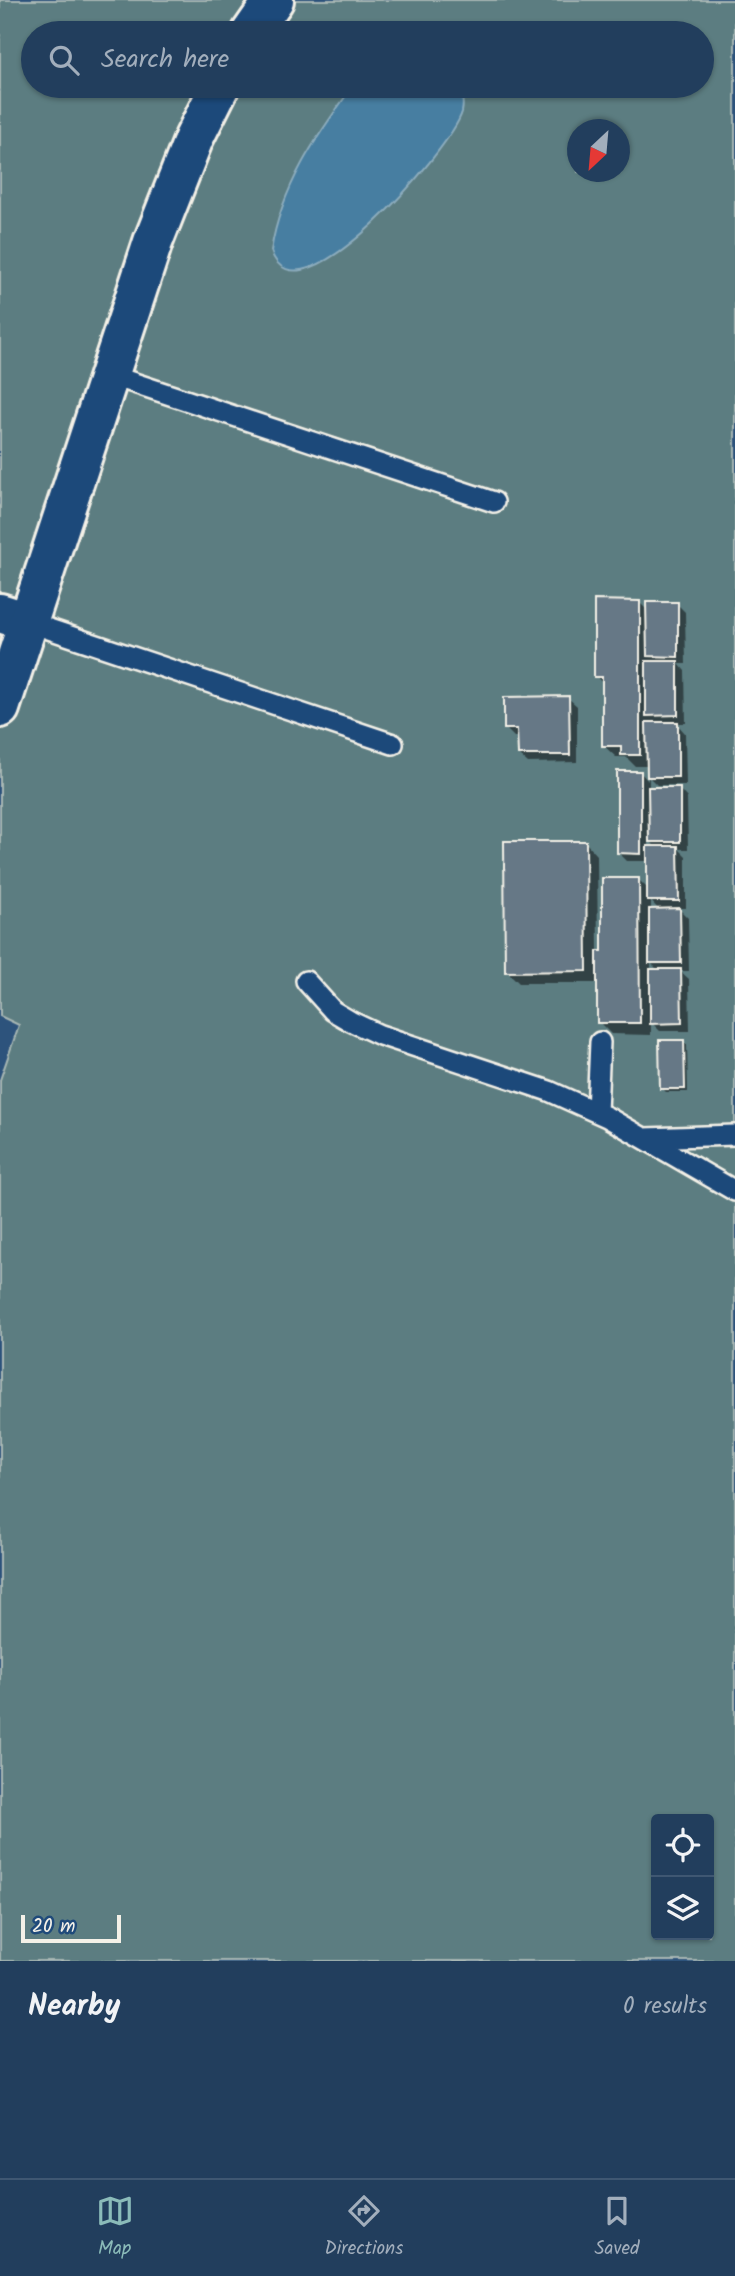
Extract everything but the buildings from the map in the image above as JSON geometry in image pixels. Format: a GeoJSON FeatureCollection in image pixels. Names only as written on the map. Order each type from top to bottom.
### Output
{"type":"FeatureCollection","features":[{"type":"Feature","properties":{"kind":"street"},"geometry":{"type":"LineString","coordinates":[[259,21],[274,0]]}},
{"type":"Feature","properties":{"kind":"street"},"geometry":{"type":"LineString","coordinates":[[0,708],[14,617],[110,375],[153,242],[194,138],[214,98]]}},
{"type":"Feature","properties":{"kind":"lane"},"geometry":{"type":"LineString","coordinates":[[110,375],[494,502]]}},
{"type":"Feature","properties":{"kind":"lane"},"geometry":{"type":"LineString","coordinates":[[14,617],[393,744]]}},
{"type":"Feature","properties":{"kind":"lane"},"geometry":{"type":"LineString","coordinates":[[306,981],[333,1011],[370,1030],[549,1091],[597,1112],[735,1191]]}},
{"type":"Feature","properties":{"kind":"lane"},"geometry":{"type":"LineString","coordinates":[[597,1112],[600,1042]]}},
{"type":"Feature","properties":{"kind":"lane"},"geometry":{"type":"LineString","coordinates":[[645,1138],[735,1135]]}},
{"type":"Feature","properties":{"kind":"green space"},"geometry":{"type":"Polygon","coordinates":[[[0,0],[735,0],[735,1961],[0,1961],[0,1080],[19,1025],[0,1016],[0,0]]]}},
{"type":"Feature","properties":{"kind":"water"},"geometry":{"type":"Polygon","coordinates":[[[344,98],[462,98],[463,105],[452,131],[432,160],[372,224],[340,251],[310,268],[286,269],[271,251],[276,228],[292,184],[326,124],[344,98]]]}}]}
